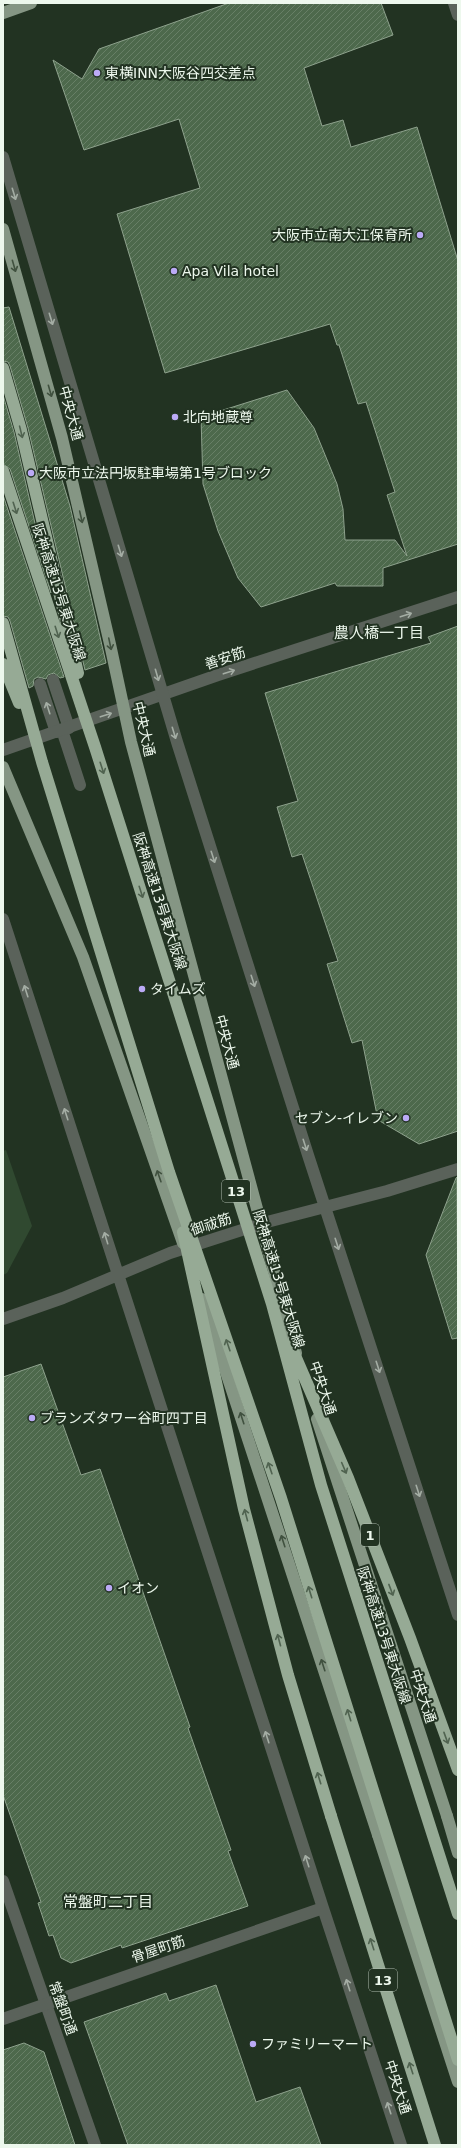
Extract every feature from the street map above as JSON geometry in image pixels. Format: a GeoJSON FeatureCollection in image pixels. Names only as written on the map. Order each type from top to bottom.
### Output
{"type":"FeatureCollection","features":[{"type":"Feature","properties":{"kind":"highway"},"geometry":{"type":"LineString","coordinates":[[3,368],[21,430],[95,747]]}},
{"type":"Feature","properties":{"kind":"highway","name":"阪神高速13号東大阪線"},"geometry":{"type":"LineString","coordinates":[[3,472],[95,747],[272,1304],[321,1485],[458,1914]]}},
{"type":"Feature","properties":{"kind":"highway","name":"13"},"geometry":{"type":"LineString","coordinates":[[3,623],[42,762],[169,1172],[280,1498],[458,2060]]}},
{"type":"Feature","properties":{"kind":"highway"},"geometry":{"type":"LineString","coordinates":[[3,664],[42,762]]}},
{"type":"Feature","properties":{"kind":"highway","name":"13"},"geometry":{"type":"LineString","coordinates":[[169,1172],[244,1509],[288,1675],[436,2145]]}},
{"type":"Feature","properties":{"kind":"highway","name":"1"},"geometry":{"type":"LineString","coordinates":[[272,1304],[348,1478],[458,1770]]}},
{"type":"Feature","properties":{"kind":"main road"},"geometry":{"type":"LineString","coordinates":[[3,13],[31,3]]}},
{"type":"Feature","properties":{"kind":"main road","name":"中央大通"},"geometry":{"type":"LineString","coordinates":[[3,228],[62,438],[110,644],[130,742],[293,1345],[458,1853]]}},
{"type":"Feature","properties":{"kind":"main road"},"geometry":{"type":"LineString","coordinates":[[3,767],[88,972],[224,1362],[458,2082]]}},
{"type":"Feature","properties":{"kind":"street"},"geometry":{"type":"LineString","coordinates":[[454,3],[458,15]]}},
{"type":"Feature","properties":{"kind":"street","name":"中央大通"},"geometry":{"type":"LineString","coordinates":[[3,157],[163,695],[325,1207],[458,1615]]}},
{"type":"Feature","properties":{"kind":"street","name":"善安筋"},"geometry":{"type":"LineString","coordinates":[[3,750],[218,675],[458,597]]}},
{"type":"Feature","properties":{"kind":"street"},"geometry":{"type":"LineString","coordinates":[[53,680],[62,730]]}},
{"type":"Feature","properties":{"kind":"street"},"geometry":{"type":"LineString","coordinates":[[40,684],[62,730],[80,785]]}},
{"type":"Feature","properties":{"kind":"street","name":"中央大通"},"geometry":{"type":"LineString","coordinates":[[3,919],[323,1908],[402,2145]]}},
{"type":"Feature","properties":{"kind":"street","name":"御祓筋"},"geometry":{"type":"LineString","coordinates":[[3,1319],[118,1275],[170,1253],[267,1222],[386,1191],[458,1169]]}},
{"type":"Feature","properties":{"kind":"street","name":"常盤町通"},"geometry":{"type":"LineString","coordinates":[[3,1881],[95,2145]]}},
{"type":"Feature","properties":{"kind":"street","name":"骨屋町筋"},"geometry":{"type":"LineString","coordinates":[[3,2019],[323,1908]]}},
{"type":"Feature","properties":{"kind":"green space"},"geometry":{"type":"Polygon","coordinates":[[[6,1150],[32,1226],[7,1273],[3,1275],[3,1151],[6,1150]]]}},
{"type":"Feature","properties":{"kind":"building"},"geometry":{"type":"Polygon","coordinates":[[[229,3],[381,3],[393,35],[304,68],[322,126],[343,120],[351,147],[417,127],[458,261],[458,544],[383,568],[383,586],[337,586],[335,583],[261,607],[238,578],[218,531],[203,484],[201,417],[287,390],[314,428],[337,484],[343,509],[345,540],[395,540],[407,556],[387,495],[395,492],[366,402],[358,404],[339,345],[337,345],[330,324],[165,373],[117,214],[200,188],[179,119],[84,150],[53,60],[82,79],[99,49],[229,3]]]}},
{"type":"Feature","properties":{"kind":"building"},"geometry":{"type":"Polygon","coordinates":[[[9,307],[70,506],[106,663],[85,670],[28,428],[10,366],[8,362],[3,361],[3,308],[9,307]]]}},
{"type":"Feature","properties":{"kind":"building"},"geometry":{"type":"Polygon","coordinates":[[[3,395],[14,432],[51,593],[10,469],[3,464],[3,395]]]}},
{"type":"Feature","properties":{"kind":"building"},"geometry":{"type":"Polygon","coordinates":[[[3,495],[64,677],[60,678],[54,673],[48,675],[46,679],[38,677],[34,679],[33,686],[29,688],[10,621],[8,617],[3,616],[3,495]]]}},
{"type":"Feature","properties":{"kind":"building"},"geometry":{"type":"Polygon","coordinates":[[[458,626],[458,1131],[419,1144],[378,1120],[362,1040],[352,1043],[327,964],[338,961],[302,854],[292,857],[277,807],[298,801],[265,693],[431,643],[428,637],[458,626]]]}},
{"type":"Feature","properties":{"kind":"building"},"geometry":{"type":"Polygon","coordinates":[[[457,1177],[458,1338],[452,1339],[426,1255],[457,1177]]]}},
{"type":"Feature","properties":{"kind":"building"},"geometry":{"type":"Polygon","coordinates":[[[41,1364],[81,1475],[100,1469],[190,1727],[188,1728],[231,1850],[228,1851],[248,1906],[122,1948],[121,1945],[71,1963],[61,1958],[53,1935],[49,1936],[38,1903],[41,1902],[3,1795],[3,1377],[41,1364]]]}},
{"type":"Feature","properties":{"kind":"building"},"geometry":{"type":"Polygon","coordinates":[[[216,1985],[256,2102],[300,2087],[321,2145],[128,2145],[84,2022],[166,1993],[169,2001],[216,1985]]]}},
{"type":"Feature","properties":{"kind":"building"},"geometry":{"type":"Polygon","coordinates":[[[24,2043],[44,2052],[75,2145],[3,2145],[3,2050],[24,2043]]]}},
{"type":"Feature","properties":{"kind":"place","name":"東横INN大阪谷四交差点"},"geometry":{"type":"Point","coordinates":[97,73]}},
{"type":"Feature","properties":{"kind":"place","name":"大阪市立南大江保育所"},"geometry":{"type":"Point","coordinates":[420,235]}},
{"type":"Feature","properties":{"kind":"place","name":"Apa Vila hotel"},"geometry":{"type":"Point","coordinates":[174,271]}},
{"type":"Feature","properties":{"kind":"place","name":"北向地蔵尊"},"geometry":{"type":"Point","coordinates":[175,417]}},
{"type":"Feature","properties":{"kind":"place","name":"大阪市立法円坂駐車場第1号ブロック"},"geometry":{"type":"Point","coordinates":[31,473]}},
{"type":"Feature","properties":{"kind":"place","name":"タイムズ"},"geometry":{"type":"Point","coordinates":[142,989]}},
{"type":"Feature","properties":{"kind":"place","name":"セブン-イレブン"},"geometry":{"type":"Point","coordinates":[406,1118]}},
{"type":"Feature","properties":{"kind":"place","name":"ブランズタワー谷町四丁目"},"geometry":{"type":"Point","coordinates":[32,1418]}},
{"type":"Feature","properties":{"kind":"place","name":"イオン"},"geometry":{"type":"Point","coordinates":[109,1588]}},
{"type":"Feature","properties":{"kind":"place","name":"ファミリーマート"},"geometry":{"type":"Point","coordinates":[253,2044]}},
{"type":"Feature","properties":{"kind":"district","name":"農人橋一丁目"},"geometry":{"type":"Point","coordinates":[379,633]}},
{"type":"Feature","properties":{"kind":"district","name":"常盤町二丁目"},"geometry":{"type":"Point","coordinates":[108,1902]}}]}
